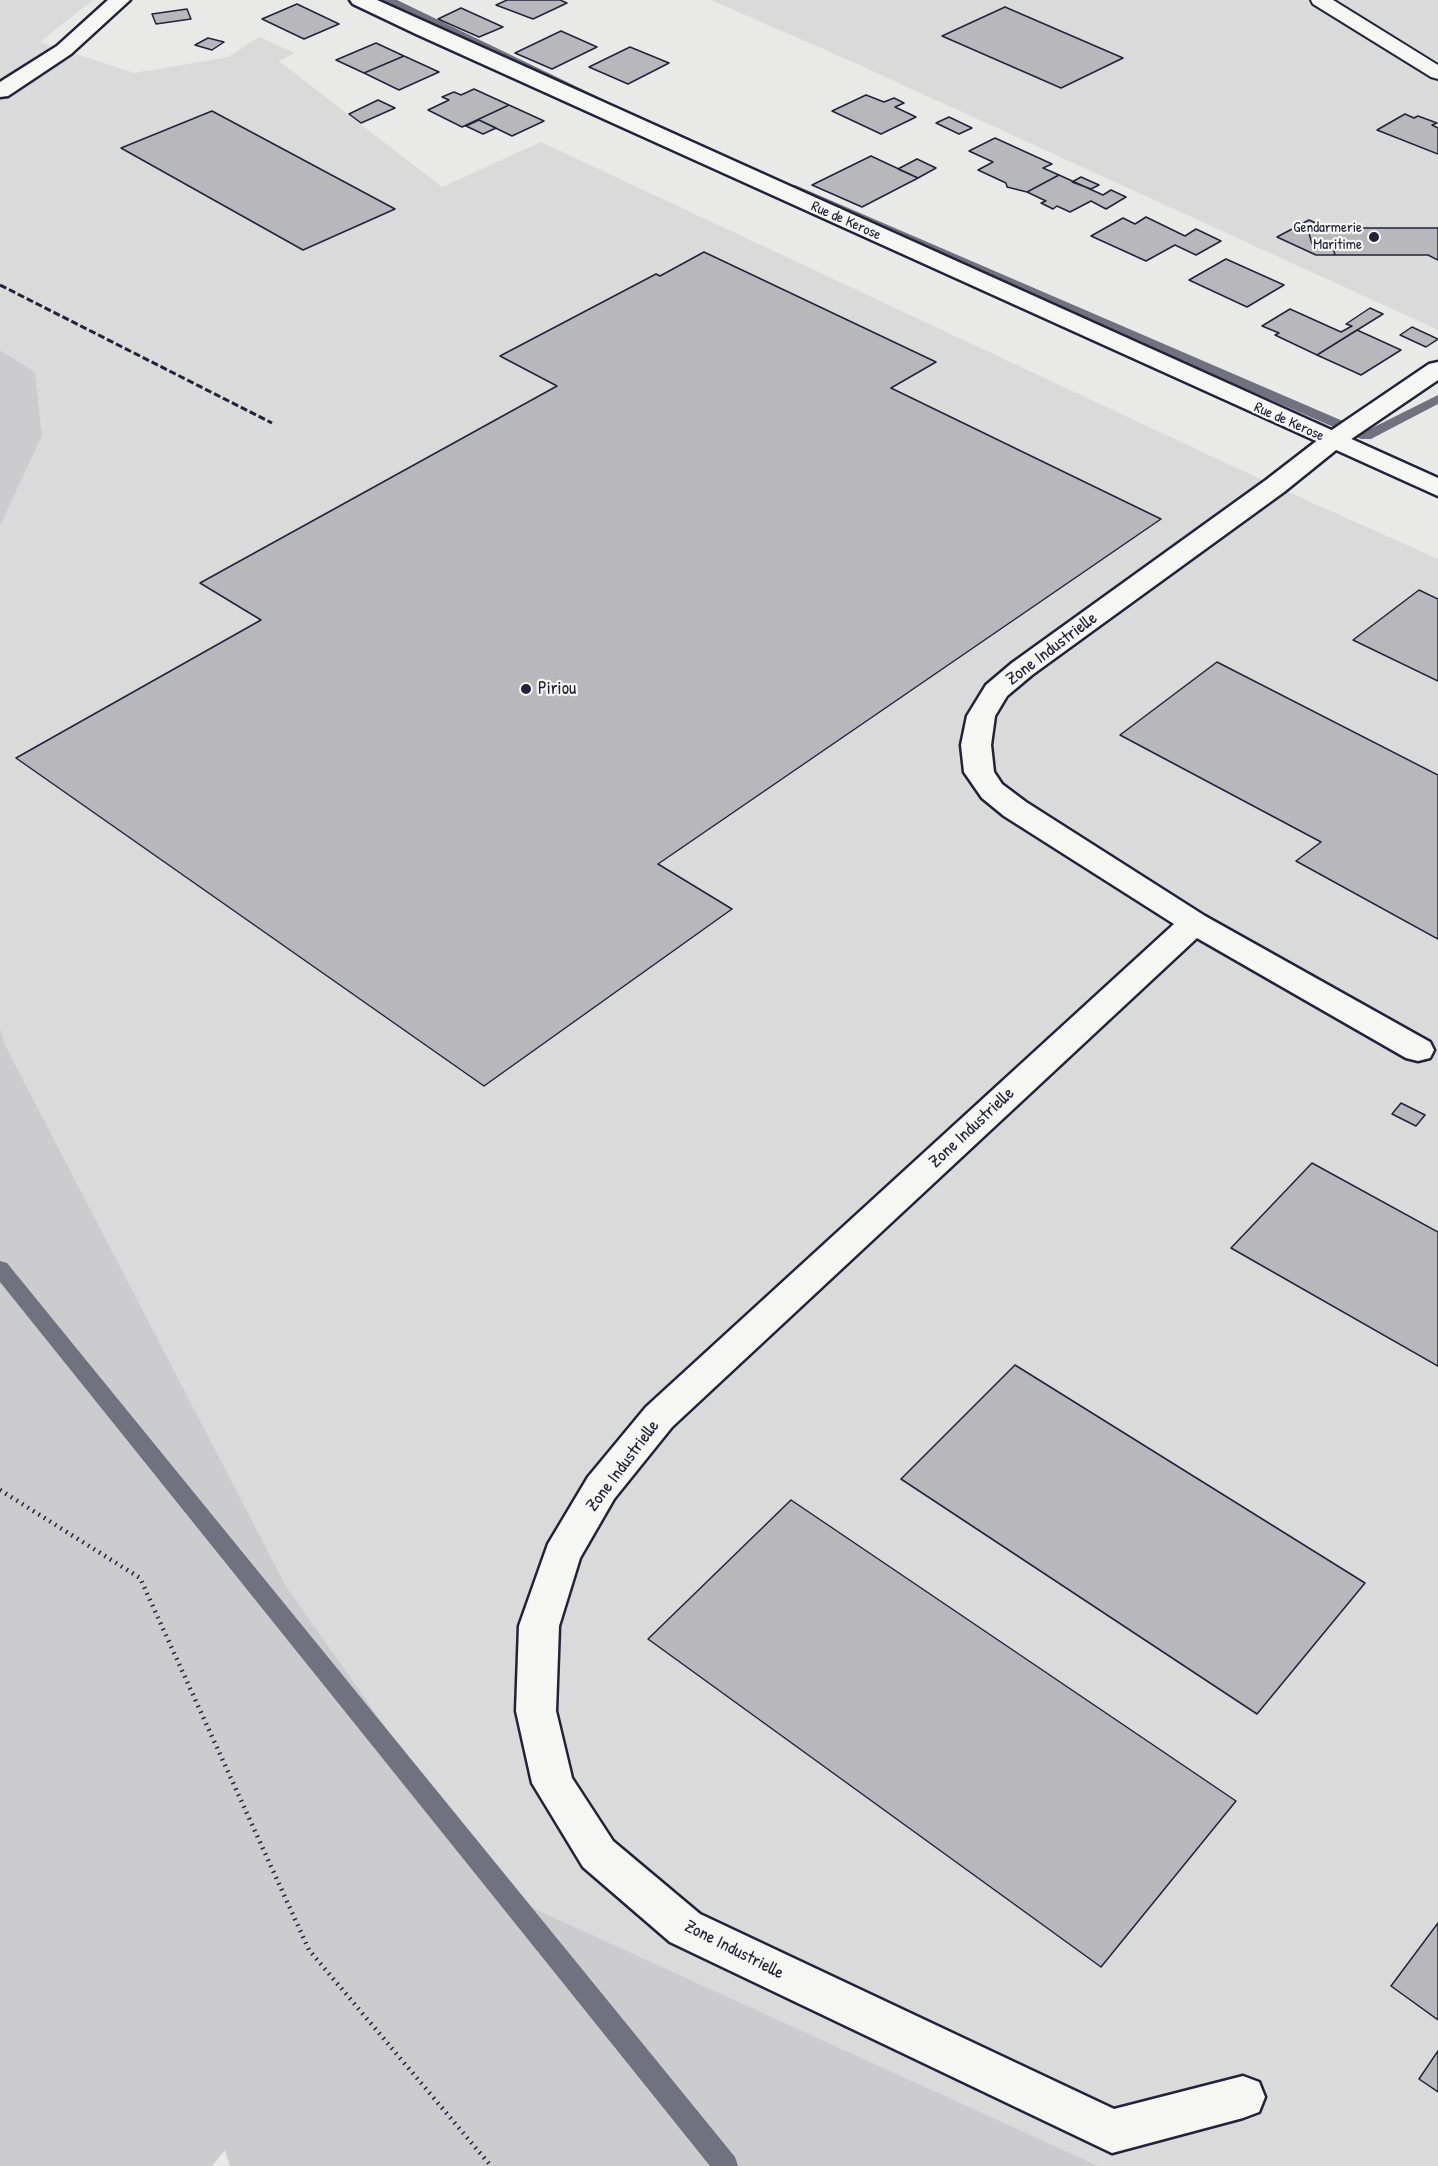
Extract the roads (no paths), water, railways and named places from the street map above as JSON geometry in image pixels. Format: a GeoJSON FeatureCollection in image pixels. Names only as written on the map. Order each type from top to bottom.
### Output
{"type":"FeatureCollection","features":[{"type":"Feature","properties":{"kind":"street"},"geometry":{"type":"LineString","coordinates":[[0,91],[64,50],[120,0]]}},
{"type":"Feature","properties":{"kind":"street","name":"Rue de Kerose"},"geometry":{"type":"LineString","coordinates":[[360,0],[1438,488]]}},
{"type":"Feature","properties":{"kind":"street","name":"Rue de Kerose"},"geometry":{"type":"LineString","coordinates":[[1332,441],[1438,369]]}},
{"type":"Feature","properties":{"kind":"street","name":"Zone Industrielle"},"geometry":{"type":"LineString","coordinates":[[1332,441],[1275,486],[1022,669],[996,691],[981,716],[976,745],[979,772],[992,790],[1015,809],[1194,923],[1418,1050]]}},
{"type":"Feature","properties":{"kind":"street","name":"Zone Industrielle"},"geometry":{"type":"LineString","coordinates":[[1194,923],[659,1417],[601,1488],[561,1555],[539,1626],[536,1711],[554,1783],[598,1854],[685,1928],[1112,2131],[1243,2097]]}},
{"type":"Feature","properties":{"kind":"lane"},"geometry":{"type":"LineString","coordinates":[[1320,0],[1438,73]]}},
{"type":"Feature","properties":{"kind":"waterway"},"geometry":{"type":"LineString","coordinates":[[388,0],[592,97]]}},
{"type":"Feature","properties":{"kind":"waterway"},"geometry":{"type":"LineString","coordinates":[[795,189],[1366,436],[1438,399]]}},
{"type":"Feature","properties":{"kind":"waterway"},"geometry":{"type":"LineString","coordinates":[[0,1268],[726,2166]]}},
{"type":"Feature","properties":{"kind":"railway"},"geometry":{"type":"LineString","coordinates":[[0,285],[272,423]]}},
{"type":"Feature","properties":{"kind":"place","name":"Gendarmerie Maritime"},"geometry":{"type":"Point","coordinates":[1374,237]}},
{"type":"Feature","properties":{"kind":"place","name":"Piriou"},"geometry":{"type":"Point","coordinates":[526,689]}}]}
